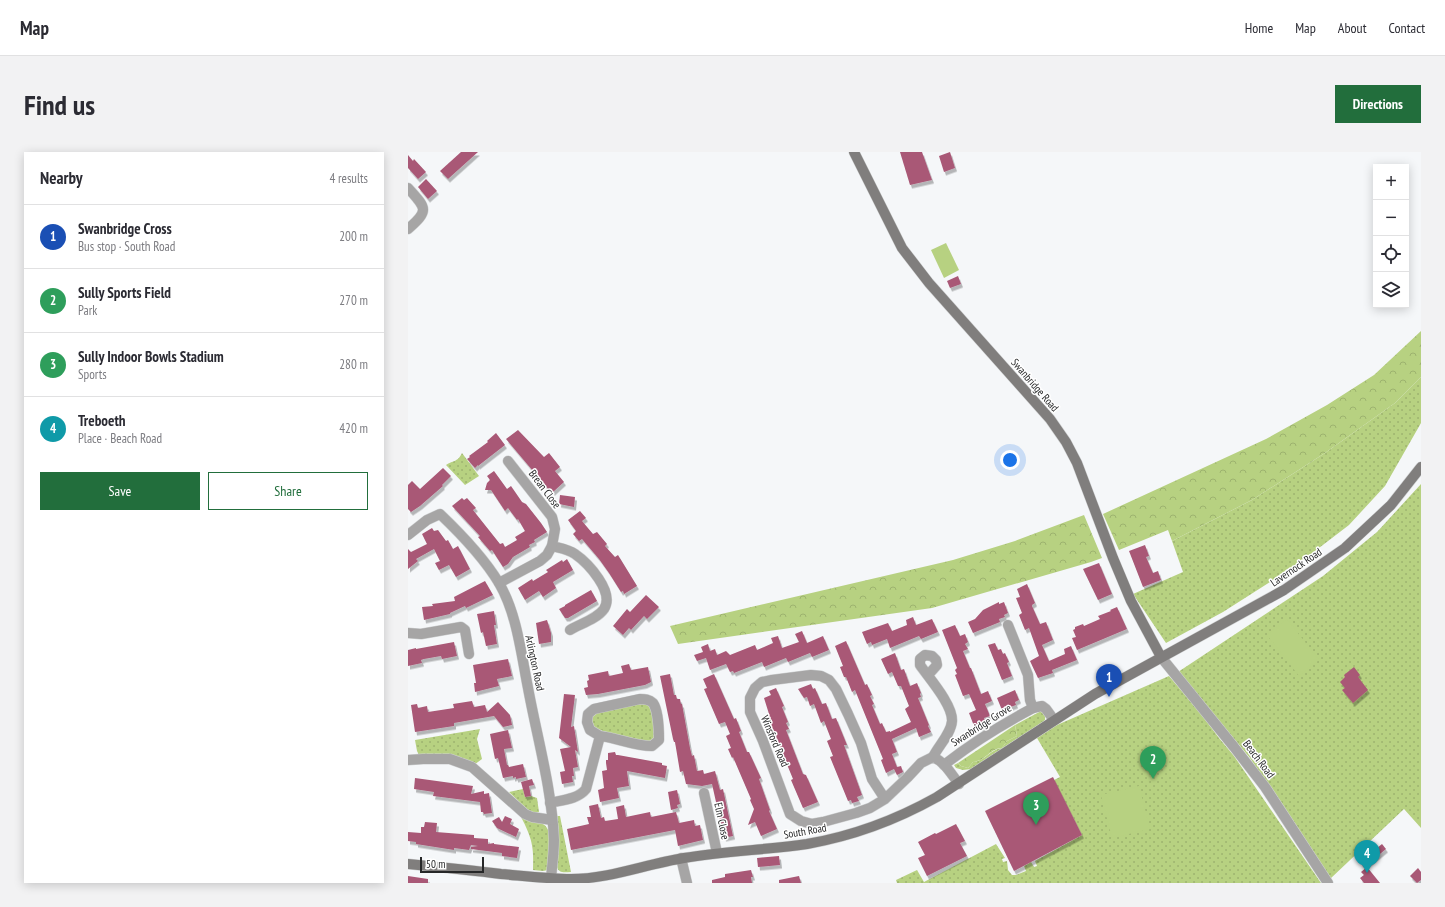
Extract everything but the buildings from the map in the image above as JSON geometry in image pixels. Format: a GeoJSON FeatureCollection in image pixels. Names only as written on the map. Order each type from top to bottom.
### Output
{"type":"FeatureCollection","features":[{"type":"Feature","properties":{"kind":"main road","name":"Swanbridge Road"},"geometry":{"type":"LineString","coordinates":[[854,152],[902,248],[930,283],[1050,419],[1066,442],[1077,463],[1131,601],[1161,657]]}},
{"type":"Feature","properties":{"kind":"main road","name":"Lavernock Road"},"geometry":{"type":"LineString","coordinates":[[1161,657],[1284,590],[1345,548],[1391,505],[1421,467]]}},
{"type":"Feature","properties":{"kind":"main road","name":"South Road"},"geometry":{"type":"LineString","coordinates":[[408,864],[551,879],[589,878],[619,873],[682,858],[716,853],[808,844],[856,833],[887,822],[914,810],[959,784],[1095,694],[1161,657]]}},
{"type":"Feature","properties":{"kind":"street"},"geometry":{"type":"LineString","coordinates":[[408,188],[420,201],[423,210],[420,218],[408,229]]}},
{"type":"Feature","properties":{"kind":"street","name":"Brean Close"},"geometry":{"type":"LineString","coordinates":[[508,461],[552,517],[555,529],[552,546]]}},
{"type":"Feature","properties":{"kind":"street","name":"Arlington Road"},"geometry":{"type":"LineString","coordinates":[[408,535],[427,520],[440,514],[461,534],[499,583],[509,606],[515,626],[550,803],[554,841],[551,879]]}},
{"type":"Feature","properties":{"kind":"street"},"geometry":{"type":"LineString","coordinates":[[499,583],[540,561],[547,555],[552,546],[562,548],[574,554],[589,566],[602,584],[607,599],[605,608],[600,613],[570,630]]}},
{"type":"Feature","properties":{"kind":"street"},"geometry":{"type":"LineString","coordinates":[[1008,625],[1028,675],[1030,700],[1033,708],[1042,706],[1054,720]]}},
{"type":"Feature","properties":{"kind":"street"},"geometry":{"type":"LineString","coordinates":[[408,634],[421,634],[461,627],[465,630],[469,654]]}},
{"type":"Feature","properties":{"kind":"street","name":"Beach Road"},"geometry":{"type":"LineString","coordinates":[[1161,657],[1265,787],[1328,883]]}},
{"type":"Feature","properties":{"kind":"street","name":"Winsford Road"},"geometry":{"type":"LineString","coordinates":[[885,798],[872,779],[861,743],[836,689],[829,680],[821,676],[811,675],[762,682],[755,688],[750,698],[750,712],[763,741],[790,814],[801,821],[812,824],[870,808],[885,798],[907,778],[921,762],[933,757]]}},
{"type":"Feature","properties":{"kind":"street"},"geometry":{"type":"LineString","coordinates":[[928,675],[948,705],[952,721],[946,735],[933,757],[944,764],[959,784]]}},
{"type":"Feature","properties":{"kind":"street"},"geometry":{"type":"LineString","coordinates":[[640,699],[648,699],[654,704],[659,729],[659,740],[652,746],[641,746],[611,737],[600,736],[590,730],[587,722],[588,714],[594,709],[640,699]]}},
{"type":"Feature","properties":{"kind":"street","name":"Swanbridge Grove"},"geometry":{"type":"LineString","coordinates":[[944,764],[969,745],[1033,708]]}},
{"type":"Feature","properties":{"kind":"street"},"geometry":{"type":"LineString","coordinates":[[550,803],[577,797],[586,789],[600,736]]}},
{"type":"Feature","properties":{"kind":"street"},"geometry":{"type":"LineString","coordinates":[[408,760],[450,759],[472,767],[525,814],[532,817],[552,820]]}},
{"type":"Feature","properties":{"kind":"street","name":"Elm Close"},"geometry":{"type":"LineString","coordinates":[[704,793],[716,853]]}},
{"type":"Feature","properties":{"kind":"street"},"geometry":{"type":"LineString","coordinates":[[682,858],[688,883]]}},
{"type":"Feature","properties":{"kind":"green space"},"geometry":{"type":"Polygon","coordinates":[[[946,243],[959,270],[944,278],[931,250],[946,243]]]}},
{"type":"Feature","properties":{"kind":"green space"},"geometry":{"type":"Polygon","coordinates":[[[1421,331],[1421,377],[1395,403],[1325,453],[1252,500],[1172,541],[1168,530],[1119,550],[1103,514],[1266,439],[1327,405],[1374,375],[1421,331]]]}},
{"type":"Feature","properties":{"kind":"green space"},"geometry":{"type":"Polygon","coordinates":[[[1421,377],[1421,423],[1385,486],[1349,525],[1298,564],[1223,612],[1166,643],[1133,594],[1183,572],[1172,541],[1252,500],[1325,453],[1395,403],[1421,377]]]}},
{"type":"Feature","properties":{"kind":"green space"},"geometry":{"type":"Polygon","coordinates":[[[462,453],[479,476],[465,485],[446,465],[457,460],[462,453]]]}},
{"type":"Feature","properties":{"kind":"green space"},"geometry":{"type":"Polygon","coordinates":[[[1421,484],[1421,828],[1404,809],[1330,879],[1250,758],[1178,672],[1323,576],[1377,532],[1421,484]]]}},
{"type":"Feature","properties":{"kind":"green space"},"geometry":{"type":"Polygon","coordinates":[[[1084,515],[1102,558],[932,608],[678,644],[670,626],[953,560],[1015,541],[1084,515]]]}},
{"type":"Feature","properties":{"kind":"green space"},"geometry":{"type":"Polygon","coordinates":[[[1287,619],[1319,660],[1299,676],[1267,635],[1287,619]]]}},
{"type":"Feature","properties":{"kind":"green space"},"geometry":{"type":"Polygon","coordinates":[[[1169,676],[1199,711],[1234,756],[1321,883],[897,883],[896,880],[917,870],[924,882],[996,844],[1005,858],[1002,859],[1003,862],[1007,861],[1008,870],[1012,875],[1016,875],[1026,871],[1024,866],[1031,862],[1034,867],[1037,866],[1035,861],[1082,835],[1054,780],[1060,777],[1037,738],[1057,725],[1169,676]]]}},
{"type":"Feature","properties":{"kind":"green space"},"geometry":{"type":"Polygon","coordinates":[[[646,702],[651,707],[656,738],[647,744],[593,728],[591,717],[594,713],[646,702]]]}},
{"type":"Feature","properties":{"kind":"green space"},"geometry":{"type":"Polygon","coordinates":[[[1041,711],[1045,715],[1045,720],[971,769],[963,770],[956,768],[954,765],[958,763],[961,766],[968,768],[973,762],[981,760],[995,750],[1002,748],[1007,741],[1017,736],[1015,725],[1041,711]]]}},
{"type":"Feature","properties":{"kind":"green space"},"geometry":{"type":"Polygon","coordinates":[[[1015,725],[1017,736],[1007,741],[1002,748],[995,750],[973,762],[968,768],[961,766],[958,763],[1015,725]]]}},
{"type":"Feature","properties":{"kind":"green space"},"geometry":{"type":"Polygon","coordinates":[[[480,729],[477,739],[482,759],[474,765],[454,756],[433,754],[419,755],[417,751],[415,740],[480,729]]]}},
{"type":"Feature","properties":{"kind":"green space"},"geometry":{"type":"Polygon","coordinates":[[[1139,786],[1150,829],[1112,838],[1101,795],[1139,786]]]}},
{"type":"Feature","properties":{"kind":"green space"},"geometry":{"type":"Polygon","coordinates":[[[523,789],[525,797],[531,796],[537,798],[539,812],[531,813],[509,792],[523,789]]]}},
{"type":"Feature","properties":{"kind":"green space"},"geometry":{"type":"Polygon","coordinates":[[[557,816],[560,816],[571,872],[561,872],[557,867],[559,834],[557,816]]]}},
{"type":"Feature","properties":{"kind":"green space"},"geometry":{"type":"Polygon","coordinates":[[[521,817],[538,822],[547,827],[550,838],[548,870],[533,870],[532,843],[521,817]]]}},
{"type":"Feature","properties":{"kind":"place","name":"Swanbridge Cross"},"geometry":{"type":"Point","coordinates":[1109,697]}},
{"type":"Feature","properties":{"kind":"place","name":"Sully Sports Field"},"geometry":{"type":"Point","coordinates":[1153,779]}},
{"type":"Feature","properties":{"kind":"place","name":"Sully Indoor Bowls Stadium"},"geometry":{"type":"Point","coordinates":[1036,825]}},
{"type":"Feature","properties":{"kind":"place","name":"Treboeth"},"geometry":{"type":"Point","coordinates":[1367,873]}}]}
